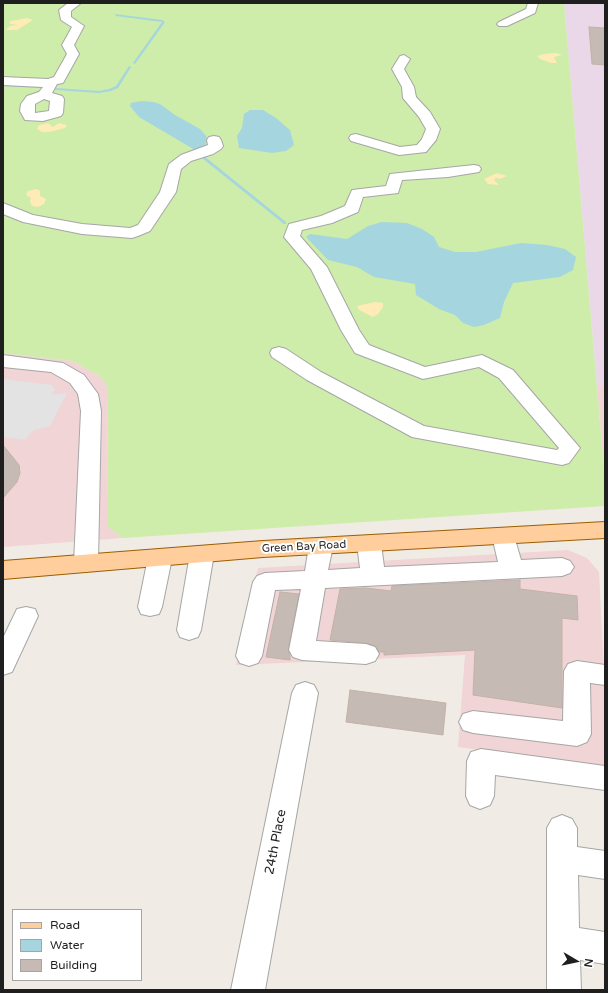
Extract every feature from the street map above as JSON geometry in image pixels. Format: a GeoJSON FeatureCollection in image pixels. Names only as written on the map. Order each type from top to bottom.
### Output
{"type":"FeatureCollection","features":[{"type":"Feature","properties":{"kind":"main road","name":"Green Bay Road"},"geometry":{"type":"LineString","coordinates":[[3,570],[321,546],[605,530]]}},
{"type":"Feature","properties":{"kind":"street"},"geometry":{"type":"LineString","coordinates":[[3,81],[52,82],[59,80],[73,54],[68,45],[78,26],[65,18],[66,10],[76,3]]}},
{"type":"Feature","properties":{"kind":"street"},"geometry":{"type":"LineString","coordinates":[[503,24],[530,11],[533,3]]}},
{"type":"Feature","properties":{"kind":"street"},"geometry":{"type":"LineString","coordinates":[[356,138],[399,151],[421,149],[429,140],[433,129],[425,115],[410,98],[408,87],[398,69],[404,59]]}},
{"type":"Feature","properties":{"kind":"street"},"geometry":{"type":"LineString","coordinates":[[44,95],[52,82]]}},
{"type":"Feature","properties":{"kind":"street"},"geometry":{"type":"LineString","coordinates":[[3,208],[28,219],[82,229],[132,233],[144,228],[168,192],[174,167],[186,158],[208,151],[216,146],[214,140]]}},
{"type":"Feature","properties":{"kind":"street"},"geometry":{"type":"LineString","coordinates":[[279,353],[314,376],[419,432],[562,458],[570,448],[506,374],[482,361],[424,373],[362,349],[350,330],[319,267],[292,237],[295,227],[326,220],[352,208],[357,193],[392,190],[395,177],[416,174],[448,173],[474,169]]}},
{"type":"Feature","properties":{"kind":"street"},"geometry":{"type":"LineString","coordinates":[[3,361],[56,367],[77,379],[88,394],[92,411],[86,563]]}},
{"type":"Feature","properties":{"kind":"street"},"geometry":{"type":"LineString","coordinates":[[503,536],[512,569]]}},
{"type":"Feature","properties":{"kind":"street"},"geometry":{"type":"LineString","coordinates":[[368,544],[373,576]]}},
{"type":"Feature","properties":{"kind":"street"},"geometry":{"type":"LineString","coordinates":[[321,546],[302,650],[366,654]]}},
{"type":"Feature","properties":{"kind":"street"},"geometry":{"type":"LineString","coordinates":[[189,630],[202,554]]}},
{"type":"Feature","properties":{"kind":"street"},"geometry":{"type":"LineString","coordinates":[[150,607],[160,558]]}},
{"type":"Feature","properties":{"kind":"street"},"geometry":{"type":"LineString","coordinates":[[249,656],[265,582],[562,567]]}},
{"type":"Feature","properties":{"kind":"street"},"geometry":{"type":"LineString","coordinates":[[3,665],[26,616]]}},
{"type":"Feature","properties":{"kind":"street"},"geometry":{"type":"LineString","coordinates":[[473,722],[577,734],[577,671],[605,674]]}},
{"type":"Feature","properties":{"kind":"street","name":"24th Place"},"geometry":{"type":"LineString","coordinates":[[248,990],[305,693]]}},
{"type":"Feature","properties":{"kind":"street"},"geometry":{"type":"LineString","coordinates":[[480,796],[481,761],[605,778]]}},
{"type":"Feature","properties":{"kind":"street"},"geometry":{"type":"LineString","coordinates":[[562,828],[564,990]]}},
{"type":"Feature","properties":{"kind":"street"},"geometry":{"type":"LineString","coordinates":[[563,859],[605,865]]}},
{"type":"Feature","properties":{"kind":"street"},"geometry":{"type":"LineString","coordinates":[[564,942],[605,948]]}},
{"type":"Feature","properties":{"kind":"shaded area"},"geometry":{"type":"Polygon","coordinates":[[[564,3],[605,3],[605,386],[597,386],[564,3]]]}},
{"type":"Feature","properties":{"kind":"shaded area"},"geometry":{"type":"Polygon","coordinates":[[[3,353],[73,361],[101,377],[108,387],[107,526],[123,538],[3,547],[3,353]]]}},
{"type":"Feature","properties":{"kind":"shaded area"},"geometry":{"type":"Polygon","coordinates":[[[3,379],[52,385],[55,389],[52,395],[67,393],[50,426],[34,430],[25,440],[3,437],[3,379]]]}},
{"type":"Feature","properties":{"kind":"shaded area"},"geometry":{"type":"Polygon","coordinates":[[[597,386],[605,386],[605,481],[597,386]]]}},
{"type":"Feature","properties":{"kind":"shaded area"},"geometry":{"type":"Polygon","coordinates":[[[568,550],[587,558],[599,572],[605,693],[605,767],[458,747],[465,655],[236,665],[258,568],[568,550]]]}},
{"type":"Feature","properties":{"kind":"green space"},"geometry":{"type":"Polygon","coordinates":[[[3,3],[564,3],[605,481],[605,506],[123,538],[107,526],[108,388],[101,377],[73,361],[3,353],[3,3]]]}},
{"type":"Feature","properties":{"kind":"sand"},"geometry":{"type":"Polygon","coordinates":[[[27,18],[33,20],[17,30],[6,30],[10,26],[18,25],[11,24],[9,22],[27,18]]]}},
{"type":"Feature","properties":{"kind":"sand"},"geometry":{"type":"Polygon","coordinates":[[[556,53],[562,55],[554,57],[557,63],[551,63],[540,59],[537,56],[544,54],[556,53]]]}},
{"type":"Feature","properties":{"kind":"sand"},"geometry":{"type":"Polygon","coordinates":[[[48,123],[53,127],[59,123],[67,125],[65,128],[49,132],[42,132],[37,129],[39,125],[48,123]]]}},
{"type":"Feature","properties":{"kind":"sand"},"geometry":{"type":"Polygon","coordinates":[[[497,173],[507,176],[500,179],[496,178],[494,180],[499,185],[488,184],[484,179],[497,173]]]}},
{"type":"Feature","properties":{"kind":"sand"},"geometry":{"type":"Polygon","coordinates":[[[37,189],[40,191],[40,196],[46,199],[44,204],[38,207],[32,206],[30,202],[31,198],[26,195],[28,191],[37,189]]]}},
{"type":"Feature","properties":{"kind":"sand"},"geometry":{"type":"Polygon","coordinates":[[[375,302],[383,303],[383,307],[378,314],[373,317],[359,310],[357,306],[375,302]]]}},
{"type":"Feature","properties":{"kind":"water"},"geometry":{"type":"Polygon","coordinates":[[[141,101],[160,104],[175,115],[200,129],[207,137],[205,146],[201,149],[195,150],[139,117],[130,106],[131,103],[141,101]]]}},
{"type":"Feature","properties":{"kind":"water"},"geometry":{"type":"Polygon","coordinates":[[[250,110],[263,110],[276,118],[290,130],[294,145],[286,151],[272,153],[239,148],[237,136],[242,128],[244,114],[250,110]]]}},
{"type":"Feature","properties":{"kind":"water"},"geometry":{"type":"Polygon","coordinates":[[[382,222],[407,223],[422,229],[434,237],[439,247],[455,252],[476,252],[521,243],[547,245],[565,249],[576,257],[573,270],[560,277],[513,283],[504,302],[500,318],[484,325],[474,327],[463,323],[455,315],[439,309],[416,295],[415,284],[374,277],[357,267],[328,260],[306,237],[310,234],[347,239],[368,226],[382,222]]]}},
{"type":"Feature","properties":{"kind":"building"},"geometry":{"type":"Polygon","coordinates":[[[589,27],[605,28],[605,65],[592,64],[589,27]]]}},
{"type":"Feature","properties":{"kind":"building"},"geometry":{"type":"Polygon","coordinates":[[[3,445],[19,465],[20,473],[17,482],[3,498],[3,445]]]}},
{"type":"Feature","properties":{"kind":"building"},"geometry":{"type":"Polygon","coordinates":[[[520,580],[520,589],[577,596],[578,620],[562,618],[562,708],[473,695],[475,650],[384,655],[384,652],[379,652],[375,646],[366,643],[330,640],[340,589],[366,588],[391,591],[392,586],[520,580]]]}},
{"type":"Feature","properties":{"kind":"building"},"geometry":{"type":"Polygon","coordinates":[[[280,592],[299,594],[288,650],[290,660],[266,657],[280,592]]]}},
{"type":"Feature","properties":{"kind":"building"},"geometry":{"type":"Polygon","coordinates":[[[350,690],[446,703],[443,735],[346,722],[350,690]]]}},
{"type":"Feature","properties":{"kind":"waterway"},"geometry":{"type":"LineString","coordinates":[[116,15],[164,22],[134,63]]}},
{"type":"Feature","properties":{"kind":"waterway"},"geometry":{"type":"LineString","coordinates":[[56,89],[99,92],[110,90],[117,87],[130,67]]}},
{"type":"Feature","properties":{"kind":"waterway"},"geometry":{"type":"LineString","coordinates":[[3,85],[41,87]]}},
{"type":"Feature","properties":{"kind":"waterway"},"geometry":{"type":"LineString","coordinates":[[203,157],[285,223]]}}]}
